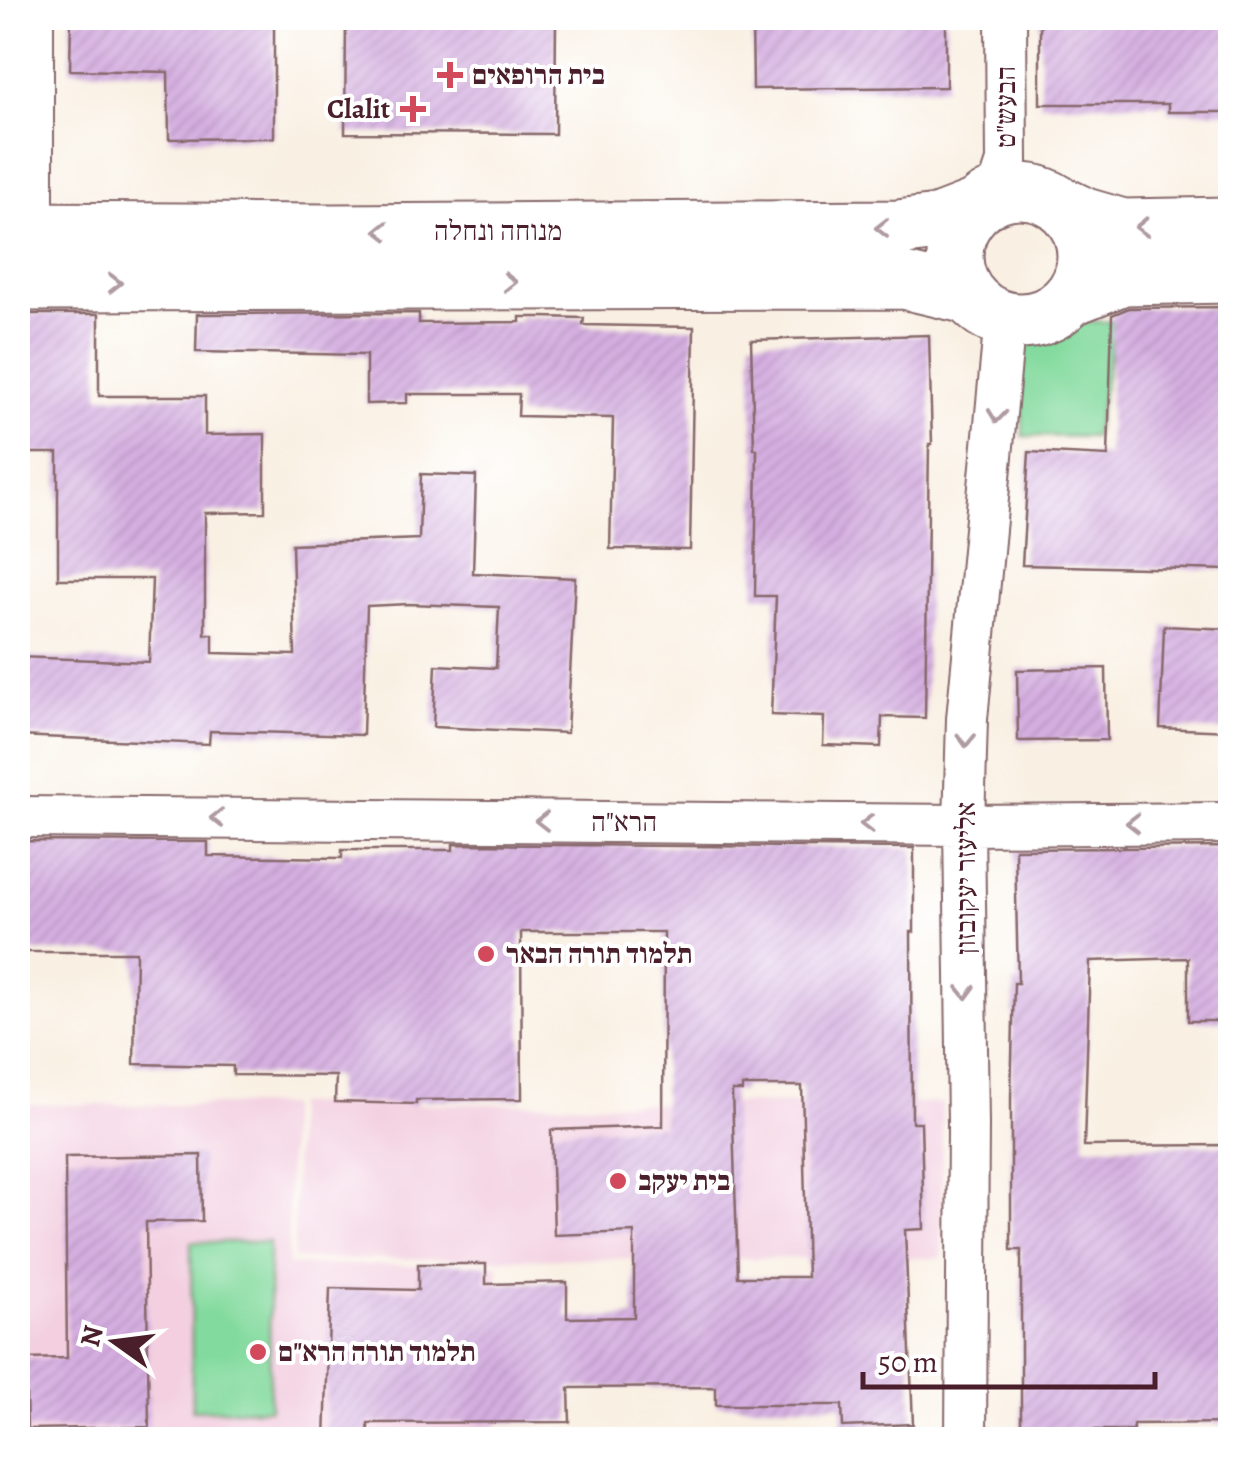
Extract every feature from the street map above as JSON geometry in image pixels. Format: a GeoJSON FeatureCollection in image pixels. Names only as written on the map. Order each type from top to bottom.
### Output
{"type":"FeatureCollection","features":[{"type":"Feature","properties":{"kind":"street"},"geometry":{"type":"LineString","coordinates":[[25,230],[33,18]]}},
{"type":"Feature","properties":{"kind":"street","name":"הבעש\"ט"},"geometry":{"type":"LineString","coordinates":[[986,201],[1006,162],[1006,18]]}},
{"type":"Feature","properties":{"kind":"street"},"geometry":{"type":"LineString","coordinates":[[1230,225],[1123,227],[1085,216],[1038,193],[1017,190],[986,201],[956,240],[955,260],[959,278],[987,307],[1040,318],[1070,298],[1122,277],[1230,276]]}},
{"type":"Feature","properties":{"kind":"street","name":"מנוחה ונחלה"},"geometry":{"type":"LineString","coordinates":[[25,230],[898,228],[937,223],[986,201]]}},
{"type":"Feature","properties":{"kind":"street"},"geometry":{"type":"LineString","coordinates":[[1058,203],[1073,218],[1082,237],[1085,258],[1070,298]]}},
{"type":"Feature","properties":{"kind":"street","name":"מנוחה ונחלה"},"geometry":{"type":"LineString","coordinates":[[18,284],[904,281],[987,307]]}},
{"type":"Feature","properties":{"kind":"street","name":"אליעזר יעקובזון"},"geometry":{"type":"LineString","coordinates":[[966,1440],[968,1124],[964,825],[987,307]]}},
{"type":"Feature","properties":{"kind":"street","name":"הרא\"ה"},"geometry":{"type":"LineString","coordinates":[[18,817],[964,825],[1230,823]]}},
{"type":"Feature","properties":{"kind":"shaded area","name":"בית יעקב"},"geometry":{"type":"Polygon","coordinates":[[[942,1103],[942,1258],[294,1259],[294,1104],[942,1103]]]}},
{"type":"Feature","properties":{"kind":"shaded area","name":"תלמוד תורה הרא\"ם"},"geometry":{"type":"Polygon","coordinates":[[[18,1105],[288,1105],[288,1265],[499,1265],[497,1439],[18,1440],[18,1105]]]}},
{"type":"Feature","properties":{"kind":"green space"},"geometry":{"type":"Polygon","coordinates":[[[1019,319],[1116,322],[1094,437],[1023,436],[1019,319]]]}},
{"type":"Feature","properties":{"kind":"green space"},"geometry":{"type":"Polygon","coordinates":[[[191,1242],[269,1242],[270,1409],[192,1410],[191,1242]]]}},
{"type":"Feature","properties":{"kind":"building"},"geometry":{"type":"Polygon","coordinates":[[[71,18],[274,18],[274,138],[169,139],[168,72],[70,70],[71,18]]]}},
{"type":"Feature","properties":{"kind":"building","name":"בית הרופאים"},"geometry":{"type":"Polygon","coordinates":[[[346,18],[556,18],[555,134],[345,133],[346,18]]]}},
{"type":"Feature","properties":{"kind":"building"},"geometry":{"type":"Polygon","coordinates":[[[752,18],[946,18],[946,87],[753,89],[752,18]]]}},
{"type":"Feature","properties":{"kind":"building"},"geometry":{"type":"Polygon","coordinates":[[[1040,18],[1230,18],[1230,112],[1168,112],[1168,104],[1040,104],[1040,18]]]}},
{"type":"Feature","properties":{"kind":"building"},"geometry":{"type":"Polygon","coordinates":[[[1230,307],[1230,570],[1022,565],[1029,452],[1108,456],[1112,315],[1129,308],[1230,307]]]}},
{"type":"Feature","properties":{"kind":"building"},"geometry":{"type":"Polygon","coordinates":[[[419,313],[419,323],[520,322],[520,317],[541,317],[584,318],[583,325],[694,327],[690,550],[610,549],[613,418],[518,416],[519,394],[407,394],[407,403],[366,404],[366,355],[196,352],[197,314],[419,313]]]}},
{"type":"Feature","properties":{"kind":"building"},"geometry":{"type":"Polygon","coordinates":[[[18,314],[99,314],[99,396],[205,396],[205,435],[265,434],[265,512],[205,513],[205,634],[213,634],[213,653],[295,655],[292,544],[419,539],[421,474],[476,476],[473,573],[575,578],[567,733],[433,727],[436,665],[496,668],[499,607],[408,604],[367,606],[363,735],[210,731],[209,744],[18,736],[18,657],[149,662],[152,579],[58,579],[58,453],[18,453],[18,314]]]}},
{"type":"Feature","properties":{"kind":"building"},"geometry":{"type":"Polygon","coordinates":[[[929,335],[932,444],[925,718],[882,717],[881,747],[823,745],[824,717],[771,715],[776,596],[755,596],[757,449],[751,340],[929,335]]]}},
{"type":"Feature","properties":{"kind":"building"},"geometry":{"type":"Polygon","coordinates":[[[1164,626],[1230,629],[1230,731],[1160,728],[1164,626]]]}},
{"type":"Feature","properties":{"kind":"building"},"geometry":{"type":"Polygon","coordinates":[[[1106,668],[1107,740],[1018,741],[1017,670],[1106,668]]]}},
{"type":"Feature","properties":{"kind":"building"},"geometry":{"type":"Polygon","coordinates":[[[18,841],[208,842],[208,856],[342,858],[342,850],[453,850],[453,844],[914,848],[912,1122],[921,1122],[924,1229],[905,1230],[913,1424],[843,1427],[842,1405],[716,1405],[716,1387],[569,1388],[570,1422],[368,1423],[368,1440],[325,1440],[330,1288],[418,1290],[418,1264],[486,1264],[486,1284],[567,1282],[567,1318],[634,1317],[634,1232],[554,1235],[551,1130],[663,1126],[664,932],[521,932],[522,1099],[416,1100],[416,1104],[335,1102],[336,1076],[233,1075],[233,1066],[134,1064],[136,952],[18,952],[18,841]],[[742,1086],[742,1091],[732,1091],[738,1277],[807,1277],[802,1086],[742,1086]]]}},
{"type":"Feature","properties":{"kind":"building"},"geometry":{"type":"Polygon","coordinates":[[[1230,847],[1230,1021],[1188,1021],[1188,958],[1090,961],[1084,1146],[1230,1145],[1230,1423],[1133,1424],[1133,1430],[1021,1430],[1021,1250],[1011,1250],[1011,1097],[1014,983],[1018,983],[1015,849],[1230,847]]]}},
{"type":"Feature","properties":{"kind":"building"},"geometry":{"type":"Polygon","coordinates":[[[201,1155],[202,1221],[146,1222],[149,1427],[27,1429],[25,1359],[67,1358],[65,1157],[201,1155]]]}},
{"type":"Feature","properties":{"kind":"place","name":"בית הרופאים"},"geometry":{"type":"Point","coordinates":[450,75]}},
{"type":"Feature","properties":{"kind":"place","name":"Clalit"},"geometry":{"type":"Point","coordinates":[413,109]}},
{"type":"Feature","properties":{"kind":"place","name":"תלמוד תורה הבאר"},"geometry":{"type":"Point","coordinates":[486,954]}},
{"type":"Feature","properties":{"kind":"place","name":"בית יעקב"},"geometry":{"type":"Point","coordinates":[618,1181]}},
{"type":"Feature","properties":{"kind":"place","name":"תלמוד תורה הרא\"ם"},"geometry":{"type":"Point","coordinates":[258,1352]}}]}
